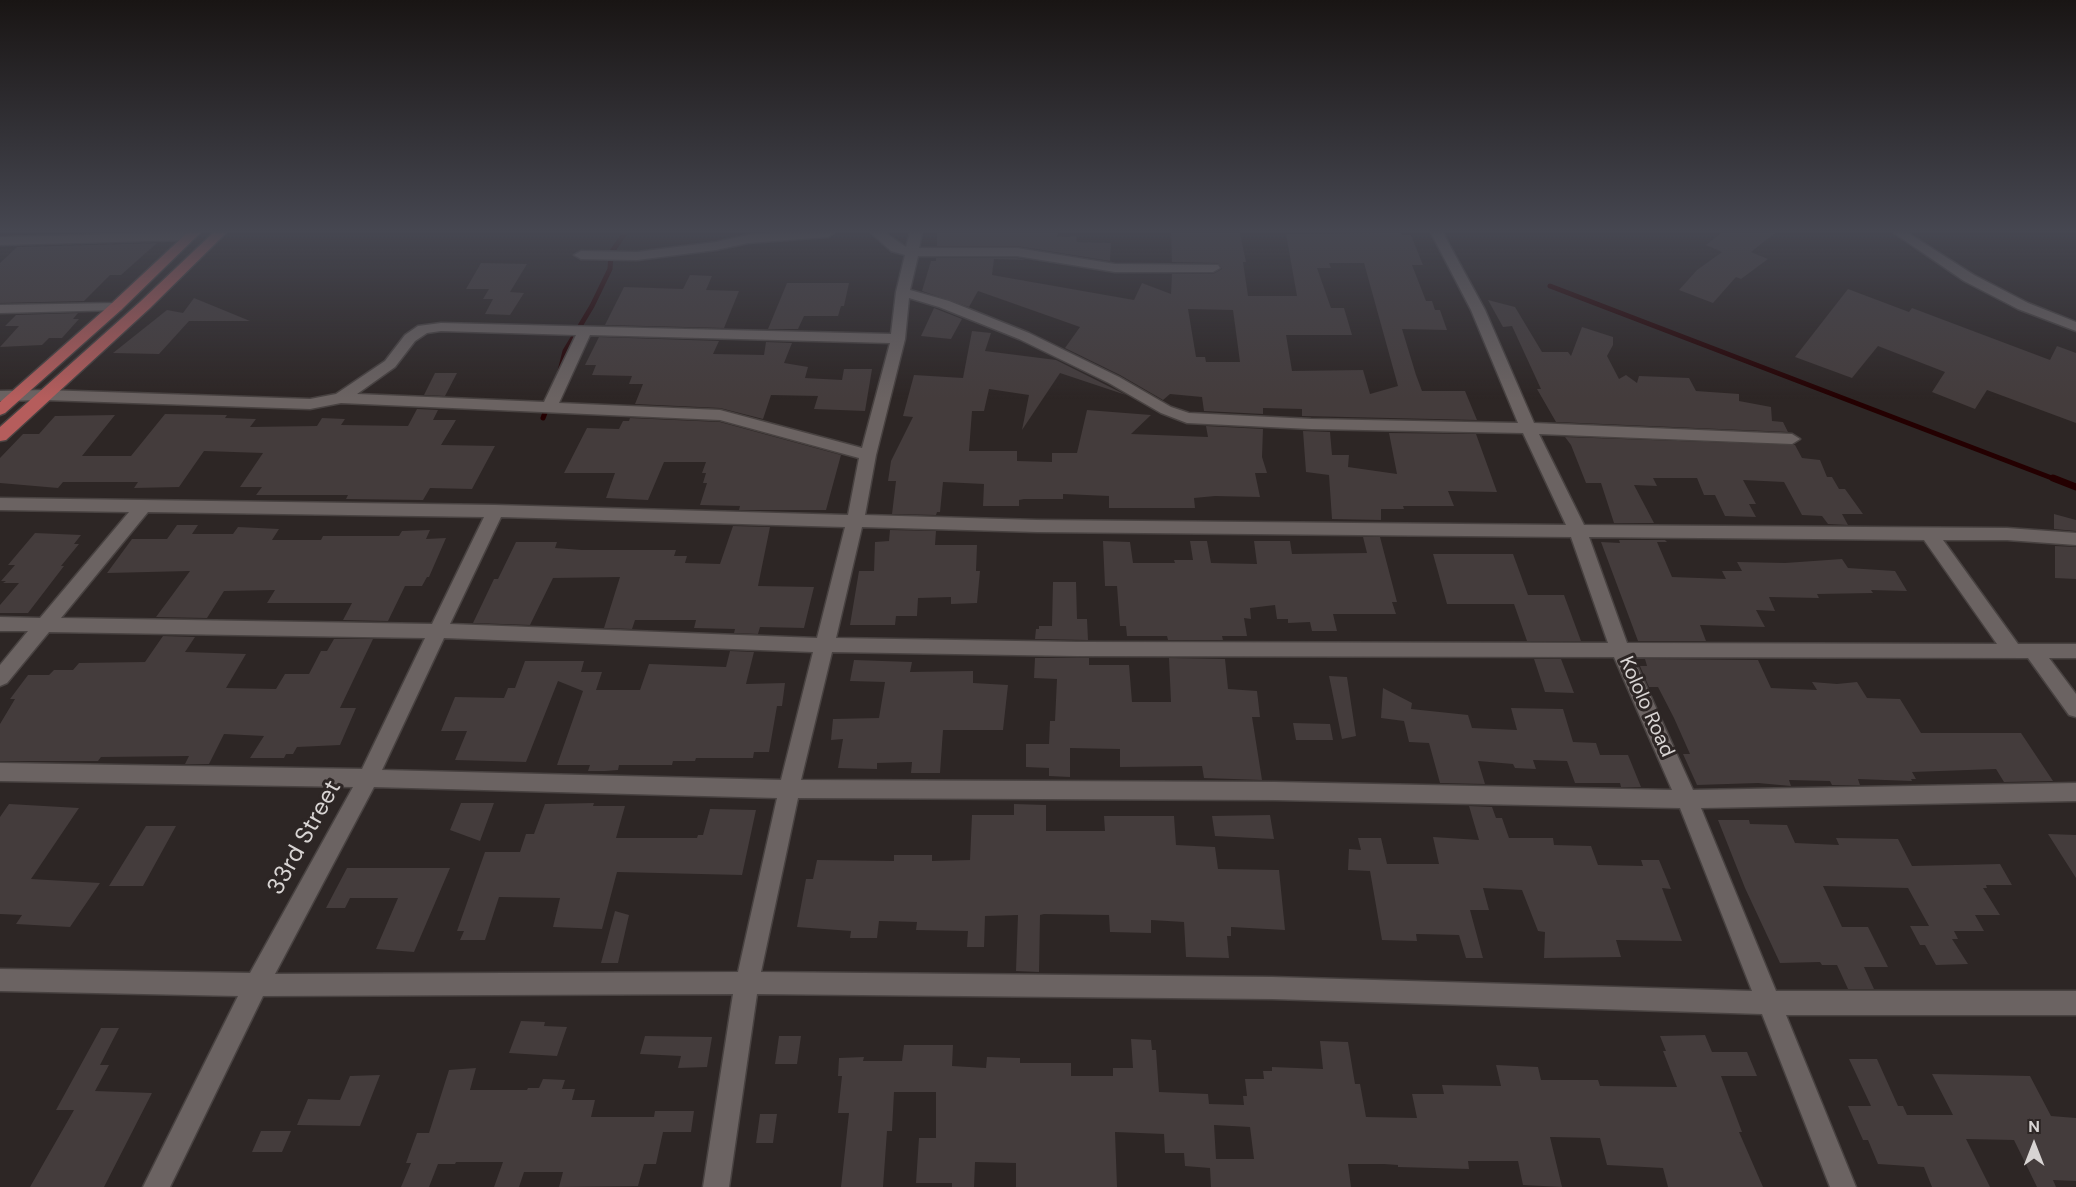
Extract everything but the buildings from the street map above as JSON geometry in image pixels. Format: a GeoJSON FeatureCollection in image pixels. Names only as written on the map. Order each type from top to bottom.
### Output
{"type":"FeatureCollection","features":[{"type":"Feature","properties":{"kind":"main road"},"geometry":{"type":"LineString","coordinates":[[0,410],[135,288]]}},
{"type":"Feature","properties":{"kind":"main road"},"geometry":{"type":"LineString","coordinates":[[0,436],[160,288]]}},
{"type":"Feature","properties":{"kind":"street"},"geometry":{"type":"LineString","coordinates":[[716,1187],[747,983],[789,789],[855,521],[868,455],[898,339],[904,288]]}},
{"type":"Feature","properties":{"kind":"street","name":"Kololo Road"},"geometry":{"type":"LineString","coordinates":[[1466,288],[1478,310],[1528,428],[1578,531],[1620,650],[1687,799],[1771,1003],[1843,1187]]}},
{"type":"Feature","properties":{"kind":"street"},"geometry":{"type":"LineString","coordinates":[[1989,288],[2023,306],[2076,327]]}},
{"type":"Feature","properties":{"kind":"street"},"geometry":{"type":"LineString","coordinates":[[903,292],[944,304],[1024,336],[1114,380],[1166,410],[1187,418],[1311,424],[1528,428],[1792,439]]}},
{"type":"Feature","properties":{"kind":"street"},"geometry":{"type":"LineString","coordinates":[[0,309],[116,307]]}},
{"type":"Feature","properties":{"kind":"street"},"geometry":{"type":"LineString","coordinates":[[341,398],[390,364],[410,338],[423,329],[441,327],[898,339]]}},
{"type":"Feature","properties":{"kind":"street"},"geometry":{"type":"LineString","coordinates":[[549,408],[584,332]]}},
{"type":"Feature","properties":{"kind":"street"},"geometry":{"type":"LineString","coordinates":[[0,396],[45,395],[310,404],[341,398],[720,415],[868,455]]}},
{"type":"Feature","properties":{"kind":"street"},"geometry":{"type":"LineString","coordinates":[[0,504],[495,511],[1036,526],[2007,534],[2076,539]]}},
{"type":"Feature","properties":{"kind":"street"},"geometry":{"type":"LineString","coordinates":[[0,678],[144,505]]}},
{"type":"Feature","properties":{"kind":"street","name":"33rd Street"},"geometry":{"type":"LineString","coordinates":[[156,1187],[256,985],[368,778],[495,511]]}},
{"type":"Feature","properties":{"kind":"street"},"geometry":{"type":"LineString","coordinates":[[1929,534],[2012,650]]}},
{"type":"Feature","properties":{"kind":"street"},"geometry":{"type":"LineString","coordinates":[[0,624],[439,631],[823,645],[1236,651],[1396,649],[2076,651]]}},
{"type":"Feature","properties":{"kind":"street"},"geometry":{"type":"LineString","coordinates":[[2032,650],[2076,709]]}},
{"type":"Feature","properties":{"kind":"street"},"geometry":{"type":"LineString","coordinates":[[0,772],[368,778],[789,789],[1275,791],[1687,799],[2076,792]]}},
{"type":"Feature","properties":{"kind":"street"},"geometry":{"type":"LineString","coordinates":[[0,980],[256,985],[747,983],[1272,988],[1771,1003],[2076,1003]]}},
{"type":"Feature","properties":{"kind":"waterway"},"geometry":{"type":"LineString","coordinates":[[559,375],[565,351],[601,288]]}},
{"type":"Feature","properties":{"kind":"waterway"},"geometry":{"type":"LineString","coordinates":[[1556,288],[2057,480]]}},
{"type":"Feature","properties":{"kind":"waterway"},"geometry":{"type":"LineString","coordinates":[[543,418],[548,405]]}},
{"type":"Feature","properties":{"kind":"waterway"},"geometry":{"type":"LineString","coordinates":[[2053,478],[2076,487]]}}]}
